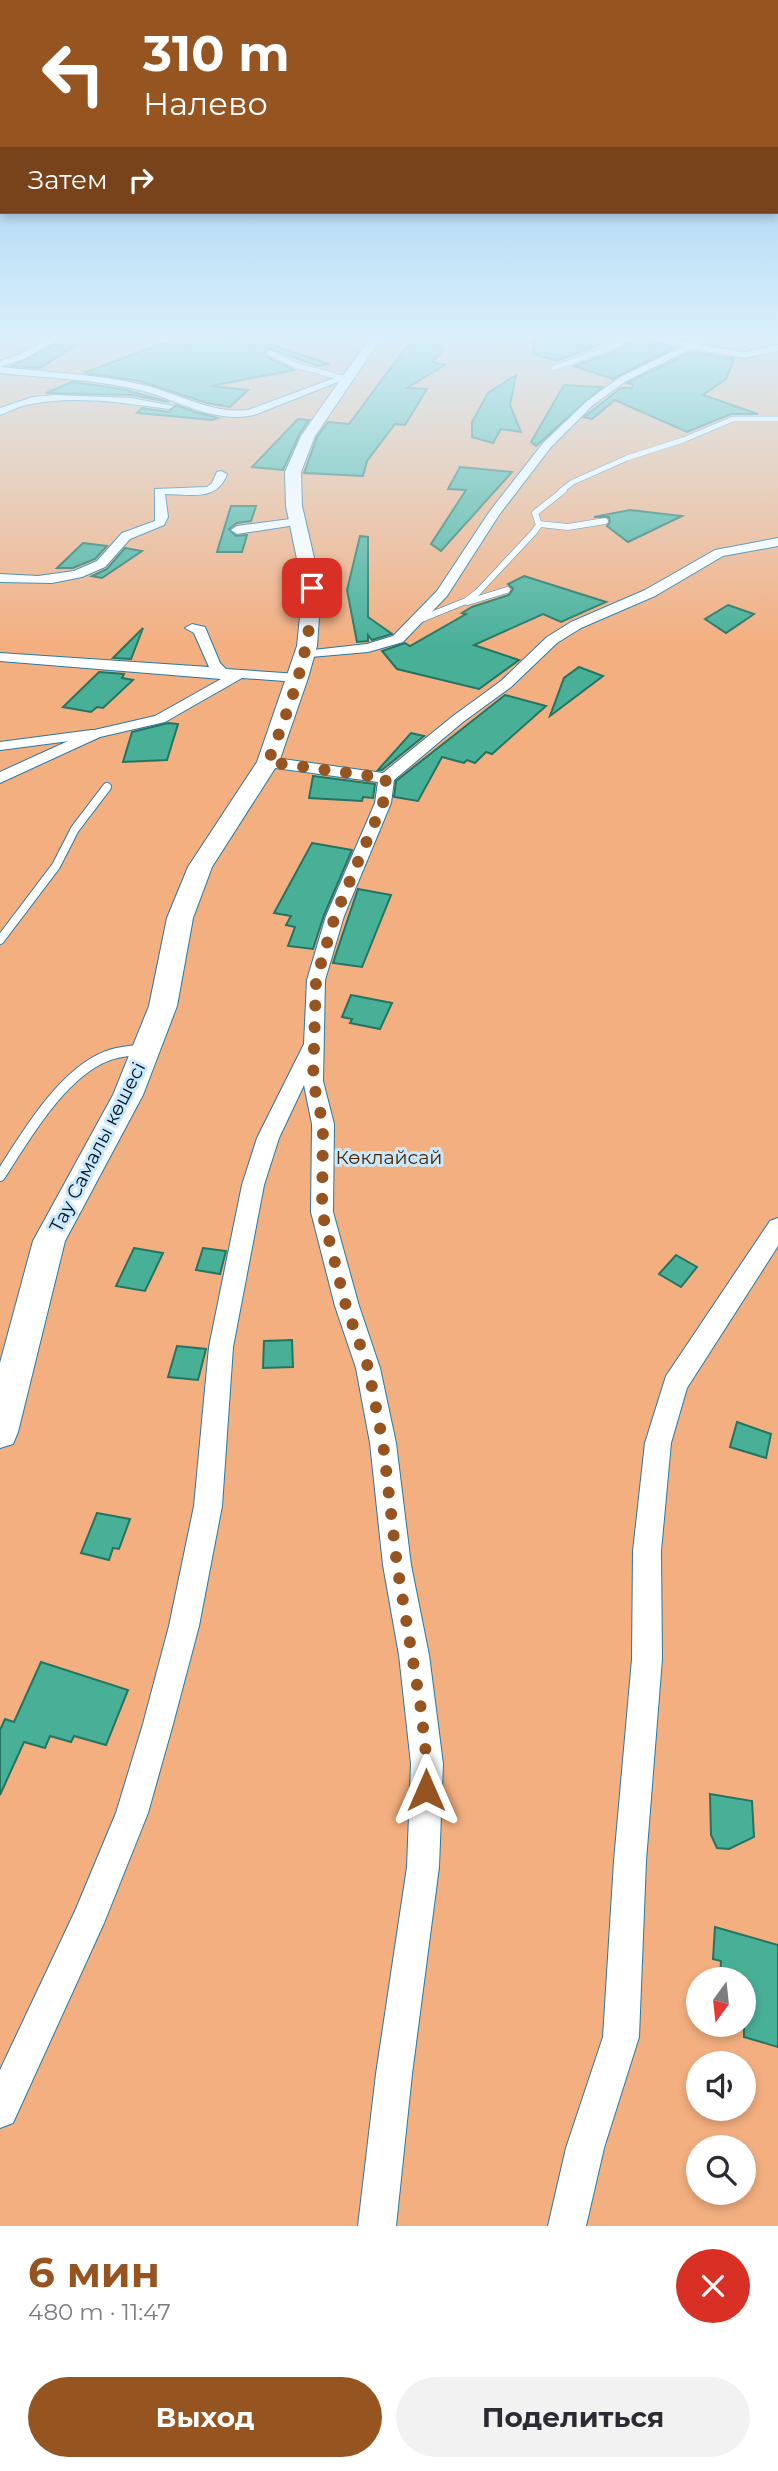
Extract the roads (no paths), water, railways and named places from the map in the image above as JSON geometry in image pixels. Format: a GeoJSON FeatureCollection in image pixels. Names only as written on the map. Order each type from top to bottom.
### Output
{"type":"FeatureCollection","features":[{"type":"Feature","properties":{"kind":"street","name":"Тау Самалы көшесі"},"geometry":{"type":"LineString","coordinates":[[0,1432],[49,1241],[128,1095],[163,1006],[180,918],[200,867],[268,762],[301,666],[312,611],[312,588],[292,494],[293,472],[307,438]]}},
{"type":"Feature","properties":{"kind":"street"},"geometry":{"type":"LineString","coordinates":[[0,657],[230,675],[301,666],[384,645],[398,639],[442,593],[494,513],[553,438]]}},
{"type":"Feature","properties":{"kind":"street"},"geometry":{"type":"LineString","coordinates":[[0,578],[35,580],[71,576],[100,565],[125,537],[161,523],[163,513],[159,491],[210,490],[217,485],[221,474]]}},
{"type":"Feature","properties":{"kind":"street"},"geometry":{"type":"LineString","coordinates":[[237,530],[298,522]]}},
{"type":"Feature","properties":{"kind":"street"},"geometry":{"type":"LineString","coordinates":[[268,762],[386,778],[506,684],[537,652],[576,625],[650,593],[719,554],[778,542]]}},
{"type":"Feature","properties":{"kind":"street"},"geometry":{"type":"LineString","coordinates":[[192,628],[200,630],[215,665],[230,675]]}},
{"type":"Feature","properties":{"kind":"street"},"geometry":{"type":"LineString","coordinates":[[0,778],[94,734],[160,719],[230,675]]}},
{"type":"Feature","properties":{"kind":"street"},"geometry":{"type":"LineString","coordinates":[[377,2226],[394,2074],[423,1867],[427,1764],[414,1655],[397,1565],[383,1443],[368,1367],[346,1306],[322,1212],[323,1124],[313,1081],[313,1044],[316,980],[335,916],[383,803],[386,778]]}},
{"type":"Feature","properties":{"kind":"street"},"geometry":{"type":"LineString","coordinates":[[0,2110],[87,1923],[132,1813],[184,1626],[208,1506],[220,1347],[253,1185],[268,1138],[313,1044]]}},
{"type":"Feature","properties":{"kind":"street"},"geometry":{"type":"LineString","coordinates":[[567,2226],[586,2148],[621,2037],[630,1861],[647,1659],[647,1551],[658,1443],[675,1384],[778,1227]]}},
{"type":"Feature","properties":{"kind":"lane"},"geometry":{"type":"LineString","coordinates":[[538,524],[535,513],[573,482],[627,458],[688,438]]}},
{"type":"Feature","properties":{"kind":"lane"},"geometry":{"type":"LineString","coordinates":[[538,524],[568,527],[605,521]]}},
{"type":"Feature","properties":{"kind":"lane"},"geometry":{"type":"LineString","coordinates":[[458,604],[478,592],[538,524]]}},
{"type":"Feature","properties":{"kind":"lane"},"geometry":{"type":"LineString","coordinates":[[419,620],[458,604],[507,590]]}},
{"type":"Feature","properties":{"kind":"lane"},"geometry":{"type":"LineString","coordinates":[[0,746],[94,734]]}},
{"type":"Feature","properties":{"kind":"lane"},"geometry":{"type":"LineString","coordinates":[[0,940],[56,866],[81,820],[107,787]]}},
{"type":"Feature","properties":{"kind":"lane"},"geometry":{"type":"LineString","coordinates":[[0,1176],[46,1111],[79,1073],[106,1056],[146,1049]]}},
{"type":"Feature","properties":{"kind":"park label","name":"Көклайсай"},"geometry":{"type":"Point","coordinates":[389,1157]}}]}
